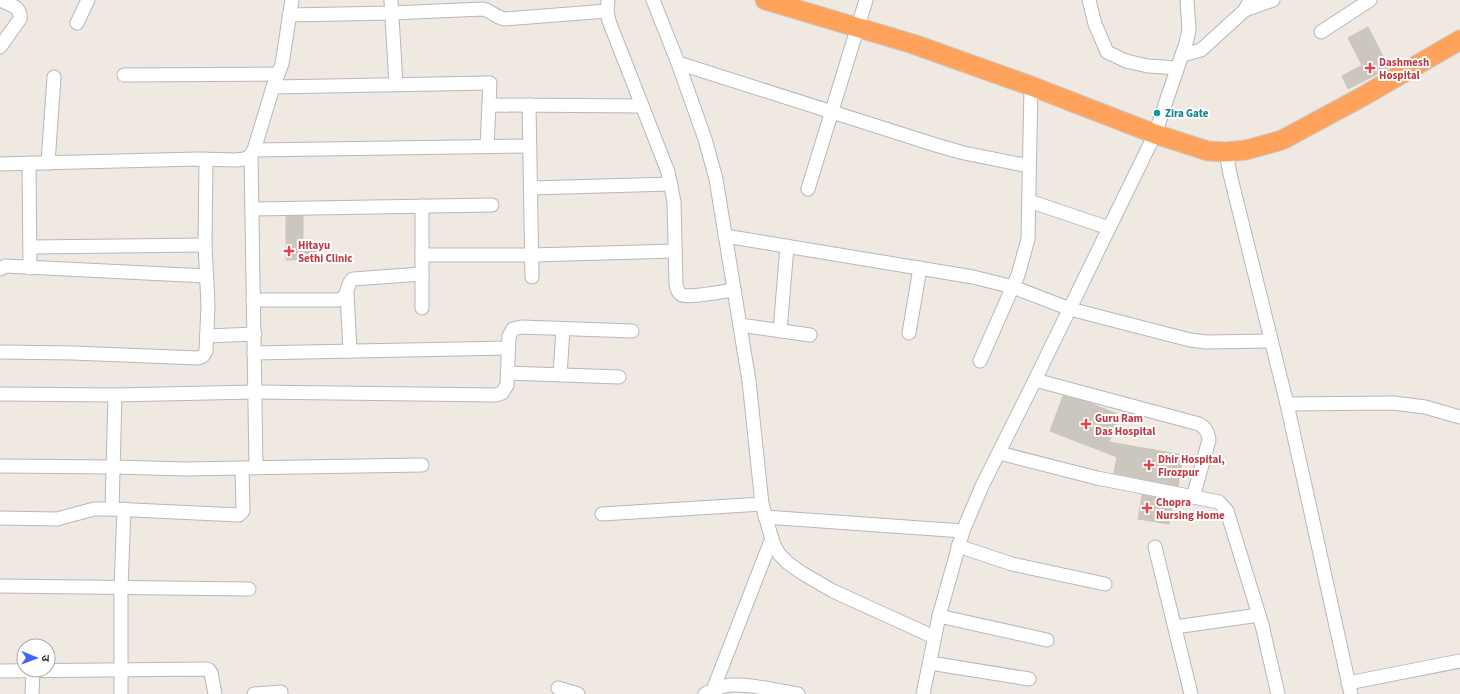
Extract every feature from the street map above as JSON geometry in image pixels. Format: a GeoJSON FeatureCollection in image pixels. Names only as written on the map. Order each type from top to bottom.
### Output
{"type":"FeatureCollection","features":[{"type":"Feature","properties":{"kind":"highway"},"geometry":{"type":"LineString","coordinates":[[765,0],[913,44],[1031,86],[1155,134],[1208,151],[1226,152],[1246,150],[1282,140],[1360,98],[1460,40]]}},
{"type":"Feature","properties":{"kind":"street"},"geometry":{"type":"LineString","coordinates":[[0,0],[17,8],[21,14],[20,19],[0,47]]}},
{"type":"Feature","properties":{"kind":"street"},"geometry":{"type":"LineString","coordinates":[[77,23],[88,0]]}},
{"type":"Feature","properties":{"kind":"street"},"geometry":{"type":"LineString","coordinates":[[256,467],[252,152],[285,52],[292,0]]}},
{"type":"Feature","properties":{"kind":"street"},"geometry":{"type":"LineString","coordinates":[[391,0],[396,84]]}},
{"type":"Feature","properties":{"kind":"street"},"geometry":{"type":"LineString","coordinates":[[653,0],[678,63],[716,179],[749,381],[764,510],[772,538],[780,554],[788,563],[802,573],[833,591],[934,637]]}},
{"type":"Feature","properties":{"kind":"street"},"geometry":{"type":"LineString","coordinates":[[808,189],[859,28],[866,0]]}},
{"type":"Feature","properties":{"kind":"street"},"geometry":{"type":"LineString","coordinates":[[1090,0],[1095,24],[1107,52],[1126,61],[1148,66],[1177,68]]}},
{"type":"Feature","properties":{"kind":"street"},"geometry":{"type":"LineString","coordinates":[[923,694],[939,616],[963,531],[982,486],[1155,134],[1189,30],[1187,0]]}},
{"type":"Feature","properties":{"kind":"street"},"geometry":{"type":"LineString","coordinates":[[1182,55],[1201,50],[1247,5],[1273,0]]}},
{"type":"Feature","properties":{"kind":"street"},"geometry":{"type":"LineString","coordinates":[[1321,32],[1370,0]]}},
{"type":"Feature","properties":{"kind":"street"},"geometry":{"type":"LineString","coordinates":[[289,15],[483,9],[488,10],[496,16],[504,19],[608,6],[609,22],[668,172],[674,202],[676,284],[680,294],[688,296],[734,290]]}},
{"type":"Feature","properties":{"kind":"street"},"geometry":{"type":"LineString","coordinates":[[678,63],[939,146],[964,153],[1029,166]]}},
{"type":"Feature","properties":{"kind":"street"},"geometry":{"type":"LineString","coordinates":[[124,75],[278,74]]}},
{"type":"Feature","properties":{"kind":"street"},"geometry":{"type":"LineString","coordinates":[[48,163],[54,77]]}},
{"type":"Feature","properties":{"kind":"street"},"geometry":{"type":"LineString","coordinates":[[273,87],[490,83],[487,146]]}},
{"type":"Feature","properties":{"kind":"street"},"geometry":{"type":"LineString","coordinates":[[980,361],[1013,287],[1028,239],[1031,86]]}},
{"type":"Feature","properties":{"kind":"street"},"geometry":{"type":"LineString","coordinates":[[489,105],[642,106]]}},
{"type":"Feature","properties":{"kind":"street"},"geometry":{"type":"LineString","coordinates":[[529,105],[532,277]]}},
{"type":"Feature","properties":{"kind":"street"},"geometry":{"type":"LineString","coordinates":[[0,164],[236,160],[244,159],[252,152],[530,146]]}},
{"type":"Feature","properties":{"kind":"street"},"geometry":{"type":"LineString","coordinates":[[1226,152],[1232,182],[1287,404],[1350,688],[1460,661]]}},
{"type":"Feature","properties":{"kind":"street"},"geometry":{"type":"LineString","coordinates":[[0,352],[73,353],[198,358],[205,354],[208,305],[205,245],[206,160]]}},
{"type":"Feature","properties":{"kind":"street"},"geometry":{"type":"LineString","coordinates":[[29,163],[30,268]]}},
{"type":"Feature","properties":{"kind":"street"},"geometry":{"type":"LineString","coordinates":[[531,188],[671,184]]}},
{"type":"Feature","properties":{"kind":"street"},"geometry":{"type":"LineString","coordinates":[[1029,201],[1109,228]]}},
{"type":"Feature","properties":{"kind":"street"},"geometry":{"type":"LineString","coordinates":[[252,209],[492,205]]}},
{"type":"Feature","properties":{"kind":"street"},"geometry":{"type":"LineString","coordinates":[[422,206],[422,308]]}},
{"type":"Feature","properties":{"kind":"street"},"geometry":{"type":"LineString","coordinates":[[725,236],[973,277],[1013,287],[1070,309],[1190,340],[1206,342],[1271,340]]}},
{"type":"Feature","properties":{"kind":"street"},"geometry":{"type":"LineString","coordinates":[[30,247],[205,245]]}},
{"type":"Feature","properties":{"kind":"street"},"geometry":{"type":"LineString","coordinates":[[780,331],[787,246]]}},
{"type":"Feature","properties":{"kind":"street"},"geometry":{"type":"LineString","coordinates":[[422,255],[532,255],[675,251]]}},
{"type":"Feature","properties":{"kind":"street"},"geometry":{"type":"LineString","coordinates":[[0,269],[5,266],[206,276]]}},
{"type":"Feature","properties":{"kind":"street"},"geometry":{"type":"LineString","coordinates":[[909,333],[920,268]]}},
{"type":"Feature","properties":{"kind":"street"},"geometry":{"type":"LineString","coordinates":[[350,351],[347,293],[349,282],[356,278],[422,274]]}},
{"type":"Feature","properties":{"kind":"street"},"geometry":{"type":"LineString","coordinates":[[253,300],[338,300],[342,299],[347,293]]}},
{"type":"Feature","properties":{"kind":"street"},"geometry":{"type":"LineString","coordinates":[[740,325],[810,335]]}},
{"type":"Feature","properties":{"kind":"street"},"geometry":{"type":"LineString","coordinates":[[0,394],[115,395],[255,392],[496,395],[502,393],[506,389],[510,332],[516,327],[632,331]]}},
{"type":"Feature","properties":{"kind":"street"},"geometry":{"type":"LineString","coordinates":[[560,375],[563,329]]}},
{"type":"Feature","properties":{"kind":"street"},"geometry":{"type":"LineString","coordinates":[[207,336],[255,334]]}},
{"type":"Feature","properties":{"kind":"street"},"geometry":{"type":"LineString","coordinates":[[254,353],[508,348]]}},
{"type":"Feature","properties":{"kind":"street"},"geometry":{"type":"LineString","coordinates":[[507,373],[619,377]]}},
{"type":"Feature","properties":{"kind":"street"},"geometry":{"type":"LineString","coordinates":[[1035,380],[1199,424],[1205,427],[1209,433],[1209,440],[1193,497]]}},
{"type":"Feature","properties":{"kind":"street"},"geometry":{"type":"LineString","coordinates":[[115,395],[114,467],[118,509],[122,588],[121,694]]}},
{"type":"Feature","properties":{"kind":"street"},"geometry":{"type":"LineString","coordinates":[[1287,404],[1394,402],[1425,407],[1460,417]]}},
{"type":"Feature","properties":{"kind":"street"},"geometry":{"type":"LineString","coordinates":[[999,453],[1097,478],[1219,502],[1227,511],[1259,615],[1278,694]]}},
{"type":"Feature","properties":{"kind":"street"},"geometry":{"type":"LineString","coordinates":[[0,466],[186,469],[422,465]]}},
{"type":"Feature","properties":{"kind":"street"},"geometry":{"type":"LineString","coordinates":[[0,518],[57,519],[94,509],[239,515],[244,508],[242,468]]}},
{"type":"Feature","properties":{"kind":"street"},"geometry":{"type":"LineString","coordinates":[[602,514],[764,510],[963,531]]}},
{"type":"Feature","properties":{"kind":"street"},"geometry":{"type":"LineString","coordinates":[[709,692],[772,538]]}},
{"type":"Feature","properties":{"kind":"street"},"geometry":{"type":"LineString","coordinates":[[958,546],[1018,565],[1105,584]]}},
{"type":"Feature","properties":{"kind":"street"},"geometry":{"type":"LineString","coordinates":[[1155,547],[1191,694]]}},
{"type":"Feature","properties":{"kind":"street"},"geometry":{"type":"LineString","coordinates":[[0,586],[249,589]]}},
{"type":"Feature","properties":{"kind":"street"},"geometry":{"type":"LineString","coordinates":[[1175,627],[1259,615]]}},
{"type":"Feature","properties":{"kind":"street"},"geometry":{"type":"LineString","coordinates":[[939,616],[1047,640]]}},
{"type":"Feature","properties":{"kind":"street"},"geometry":{"type":"LineString","coordinates":[[930,663],[1029,679]]}},
{"type":"Feature","properties":{"kind":"street"},"geometry":{"type":"LineString","coordinates":[[56,671],[209,670],[215,694]]}},
{"type":"Feature","properties":{"kind":"street"},"geometry":{"type":"LineString","coordinates":[[0,671],[16,671]]}},
{"type":"Feature","properties":{"kind":"street"},"geometry":{"type":"LineString","coordinates":[[32,694],[33,678]]}},
{"type":"Feature","properties":{"kind":"street"},"geometry":{"type":"LineString","coordinates":[[709,692],[727,685],[739,685],[798,694]]}},
{"type":"Feature","properties":{"kind":"street"},"geometry":{"type":"LineString","coordinates":[[558,688],[578,694]]}},
{"type":"Feature","properties":{"kind":"street"},"geometry":{"type":"LineString","coordinates":[[254,694],[281,692]]}},
{"type":"Feature","properties":{"kind":"building"},"geometry":{"type":"Polygon","coordinates":[[[1368,27],[1389,68],[1348,89],[1342,76],[1362,65],[1348,38],[1368,27]]]}},
{"type":"Feature","properties":{"kind":"building"},"geometry":{"type":"Polygon","coordinates":[[[286,216],[303,216],[303,246],[317,245],[317,259],[286,260],[286,216]]]}},
{"type":"Feature","properties":{"kind":"building"},"geometry":{"type":"Polygon","coordinates":[[[1063,396],[1090,403],[1120,415],[1109,442],[1183,455],[1178,486],[1114,473],[1117,457],[1050,431],[1063,396]]]}},
{"type":"Feature","properties":{"kind":"building"},"geometry":{"type":"Polygon","coordinates":[[[1142,495],[1173,501],[1169,524],[1138,519],[1142,495]]]}},
{"type":"Feature","properties":{"kind":"place","name":"Dashmesh Hospital"},"geometry":{"type":"Point","coordinates":[1370,68]}},
{"type":"Feature","properties":{"kind":"place","name":"Zira Gate"},"geometry":{"type":"Point","coordinates":[1157,113]}},
{"type":"Feature","properties":{"kind":"place","name":"Hitayu Sethi Clinic"},"geometry":{"type":"Point","coordinates":[289,251]}},
{"type":"Feature","properties":{"kind":"place","name":"Guru Ram Das Hospital"},"geometry":{"type":"Point","coordinates":[1086,424]}},
{"type":"Feature","properties":{"kind":"place","name":"Dhir Hospital, Firozpur"},"geometry":{"type":"Point","coordinates":[1149,465]}},
{"type":"Feature","properties":{"kind":"place","name":"Chopra Nursing Home"},"geometry":{"type":"Point","coordinates":[1147,508]}}]}
